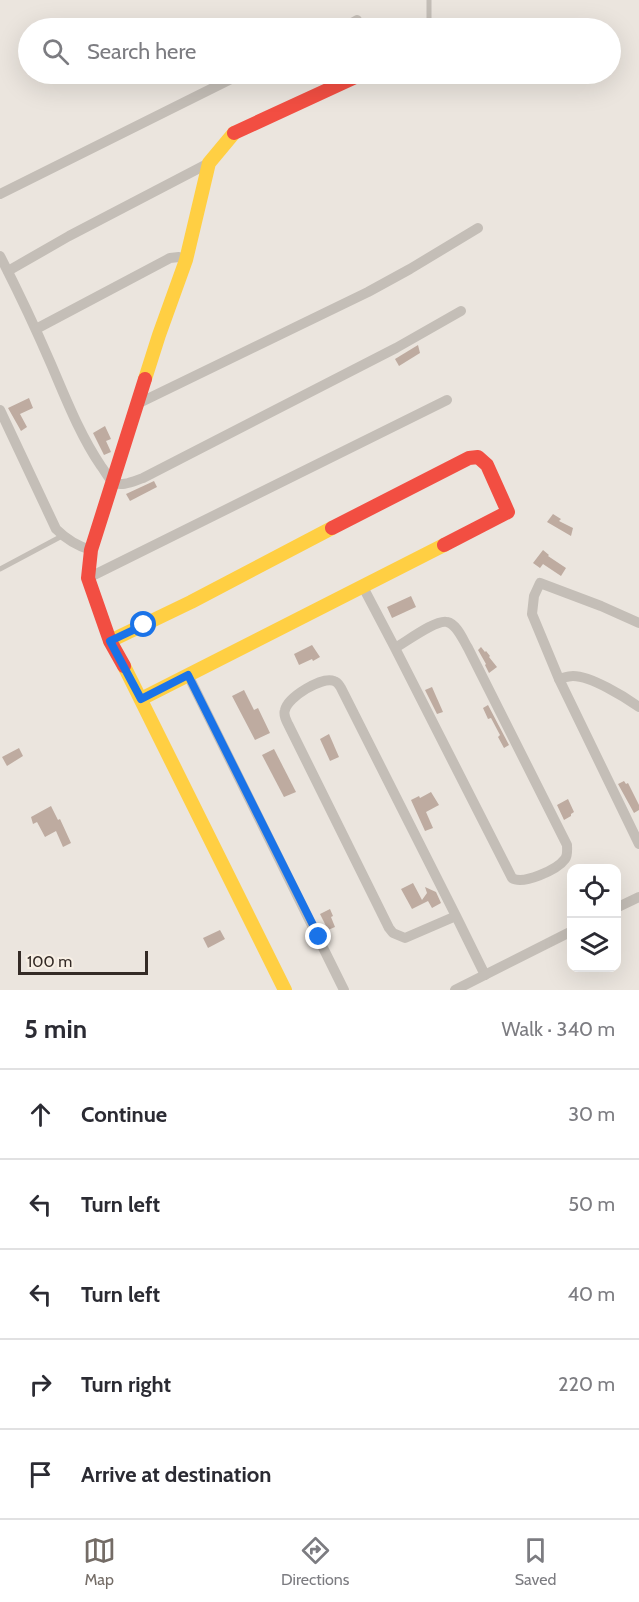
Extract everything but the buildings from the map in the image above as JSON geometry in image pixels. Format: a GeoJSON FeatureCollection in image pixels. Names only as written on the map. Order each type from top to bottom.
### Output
{"type":"FeatureCollection","features":[{"type":"Feature","properties":{"kind":"street"},"geometry":{"type":"LineString","coordinates":[[0,194],[221,84]]}},
{"type":"Feature","properties":{"kind":"street"},"geometry":{"type":"LineString","coordinates":[[8,272],[69,236],[209,164],[233,134],[340,84]]}},
{"type":"Feature","properties":{"kind":"street"},"geometry":{"type":"LineString","coordinates":[[209,164],[186,260],[91,550],[88,578],[110,641],[285,990]]}},
{"type":"Feature","properties":{"kind":"street"},"geometry":{"type":"LineString","coordinates":[[137,404],[351,301],[478,228]]}},
{"type":"Feature","properties":{"kind":"street"},"geometry":{"type":"LineString","coordinates":[[0,256],[36,329],[82,434],[112,481],[124,484],[143,478],[396,348],[461,311]]}},
{"type":"Feature","properties":{"kind":"street"},"geometry":{"type":"LineString","coordinates":[[36,329],[170,258],[179,257],[186,260]]}},
{"type":"Feature","properties":{"kind":"street"},"geometry":{"type":"LineString","coordinates":[[88,578],[447,400]]}},
{"type":"Feature","properties":{"kind":"street"},"geometry":{"type":"LineString","coordinates":[[0,410],[56,529],[62,536],[91,550]]}},
{"type":"Feature","properties":{"kind":"street"},"geometry":{"type":"LineString","coordinates":[[110,641],[191,602],[469,458],[478,457],[487,465],[508,512],[363,588],[141,699]]}},
{"type":"Feature","properties":{"kind":"street"},"geometry":{"type":"LineString","coordinates":[[639,623],[540,583],[534,596],[532,615],[559,679],[635,825],[639,844]]}},
{"type":"Feature","properties":{"kind":"street"},"geometry":{"type":"LineString","coordinates":[[363,588],[512,878],[517,881],[537,876],[565,859],[567,845],[456,628],[446,621],[436,624],[395,648]]}},
{"type":"Feature","properties":{"kind":"street"},"geometry":{"type":"LineString","coordinates":[[188,675],[344,990]]}},
{"type":"Feature","properties":{"kind":"street"},"geometry":{"type":"LineString","coordinates":[[559,679],[573,676],[582,678],[607,687],[639,707]]}},
{"type":"Feature","properties":{"kind":"street"},"geometry":{"type":"LineString","coordinates":[[456,916],[405,938],[393,933],[288,724],[284,712],[296,695],[328,680],[337,682],[341,688],[456,916],[485,975]]}},
{"type":"Feature","properties":{"kind":"street"},"geometry":{"type":"LineString","coordinates":[[621,906],[639,897]]}},
{"type":"Feature","properties":{"kind":"street"},"geometry":{"type":"LineString","coordinates":[[455,990],[567,934]]}},
{"type":"Feature","properties":{"kind":"lane"},"geometry":{"type":"LineString","coordinates":[[429,0],[429,18]]}},
{"type":"Feature","properties":{"kind":"lane"},"geometry":{"type":"LineString","coordinates":[[1,566],[62,536]]}},
{"type":"Feature","properties":{"kind":"traffic: slow"},"geometry":{"type":"LineString","coordinates":[[145,379],[186,260],[209,163],[234,133]]}},
{"type":"Feature","properties":{"kind":"traffic: slow"},"geometry":{"type":"LineString","coordinates":[[110,641],[191,602],[332,528]]}},
{"type":"Feature","properties":{"kind":"traffic: slow"},"geometry":{"type":"LineString","coordinates":[[141,699],[444,545]]}},
{"type":"Feature","properties":{"kind":"traffic: slow"},"geometry":{"type":"LineString","coordinates":[[124,666],[285,990]]}},
{"type":"Feature","properties":{"kind":"traffic: jam"},"geometry":{"type":"LineString","coordinates":[[234,133],[340,84]]}},
{"type":"Feature","properties":{"kind":"traffic: jam"},"geometry":{"type":"LineString","coordinates":[[124,666],[110,641],[88,578],[91,550],[145,379]]}},
{"type":"Feature","properties":{"kind":"traffic: jam"},"geometry":{"type":"LineString","coordinates":[[332,528],[469,458],[478,457],[487,465],[508,512],[444,545]]}},
{"type":"Feature","properties":{"kind":"route"},"geometry":{"type":"LineString","coordinates":[[144,625],[110,641],[141,699],[188,675],[319,937]]}}]}
